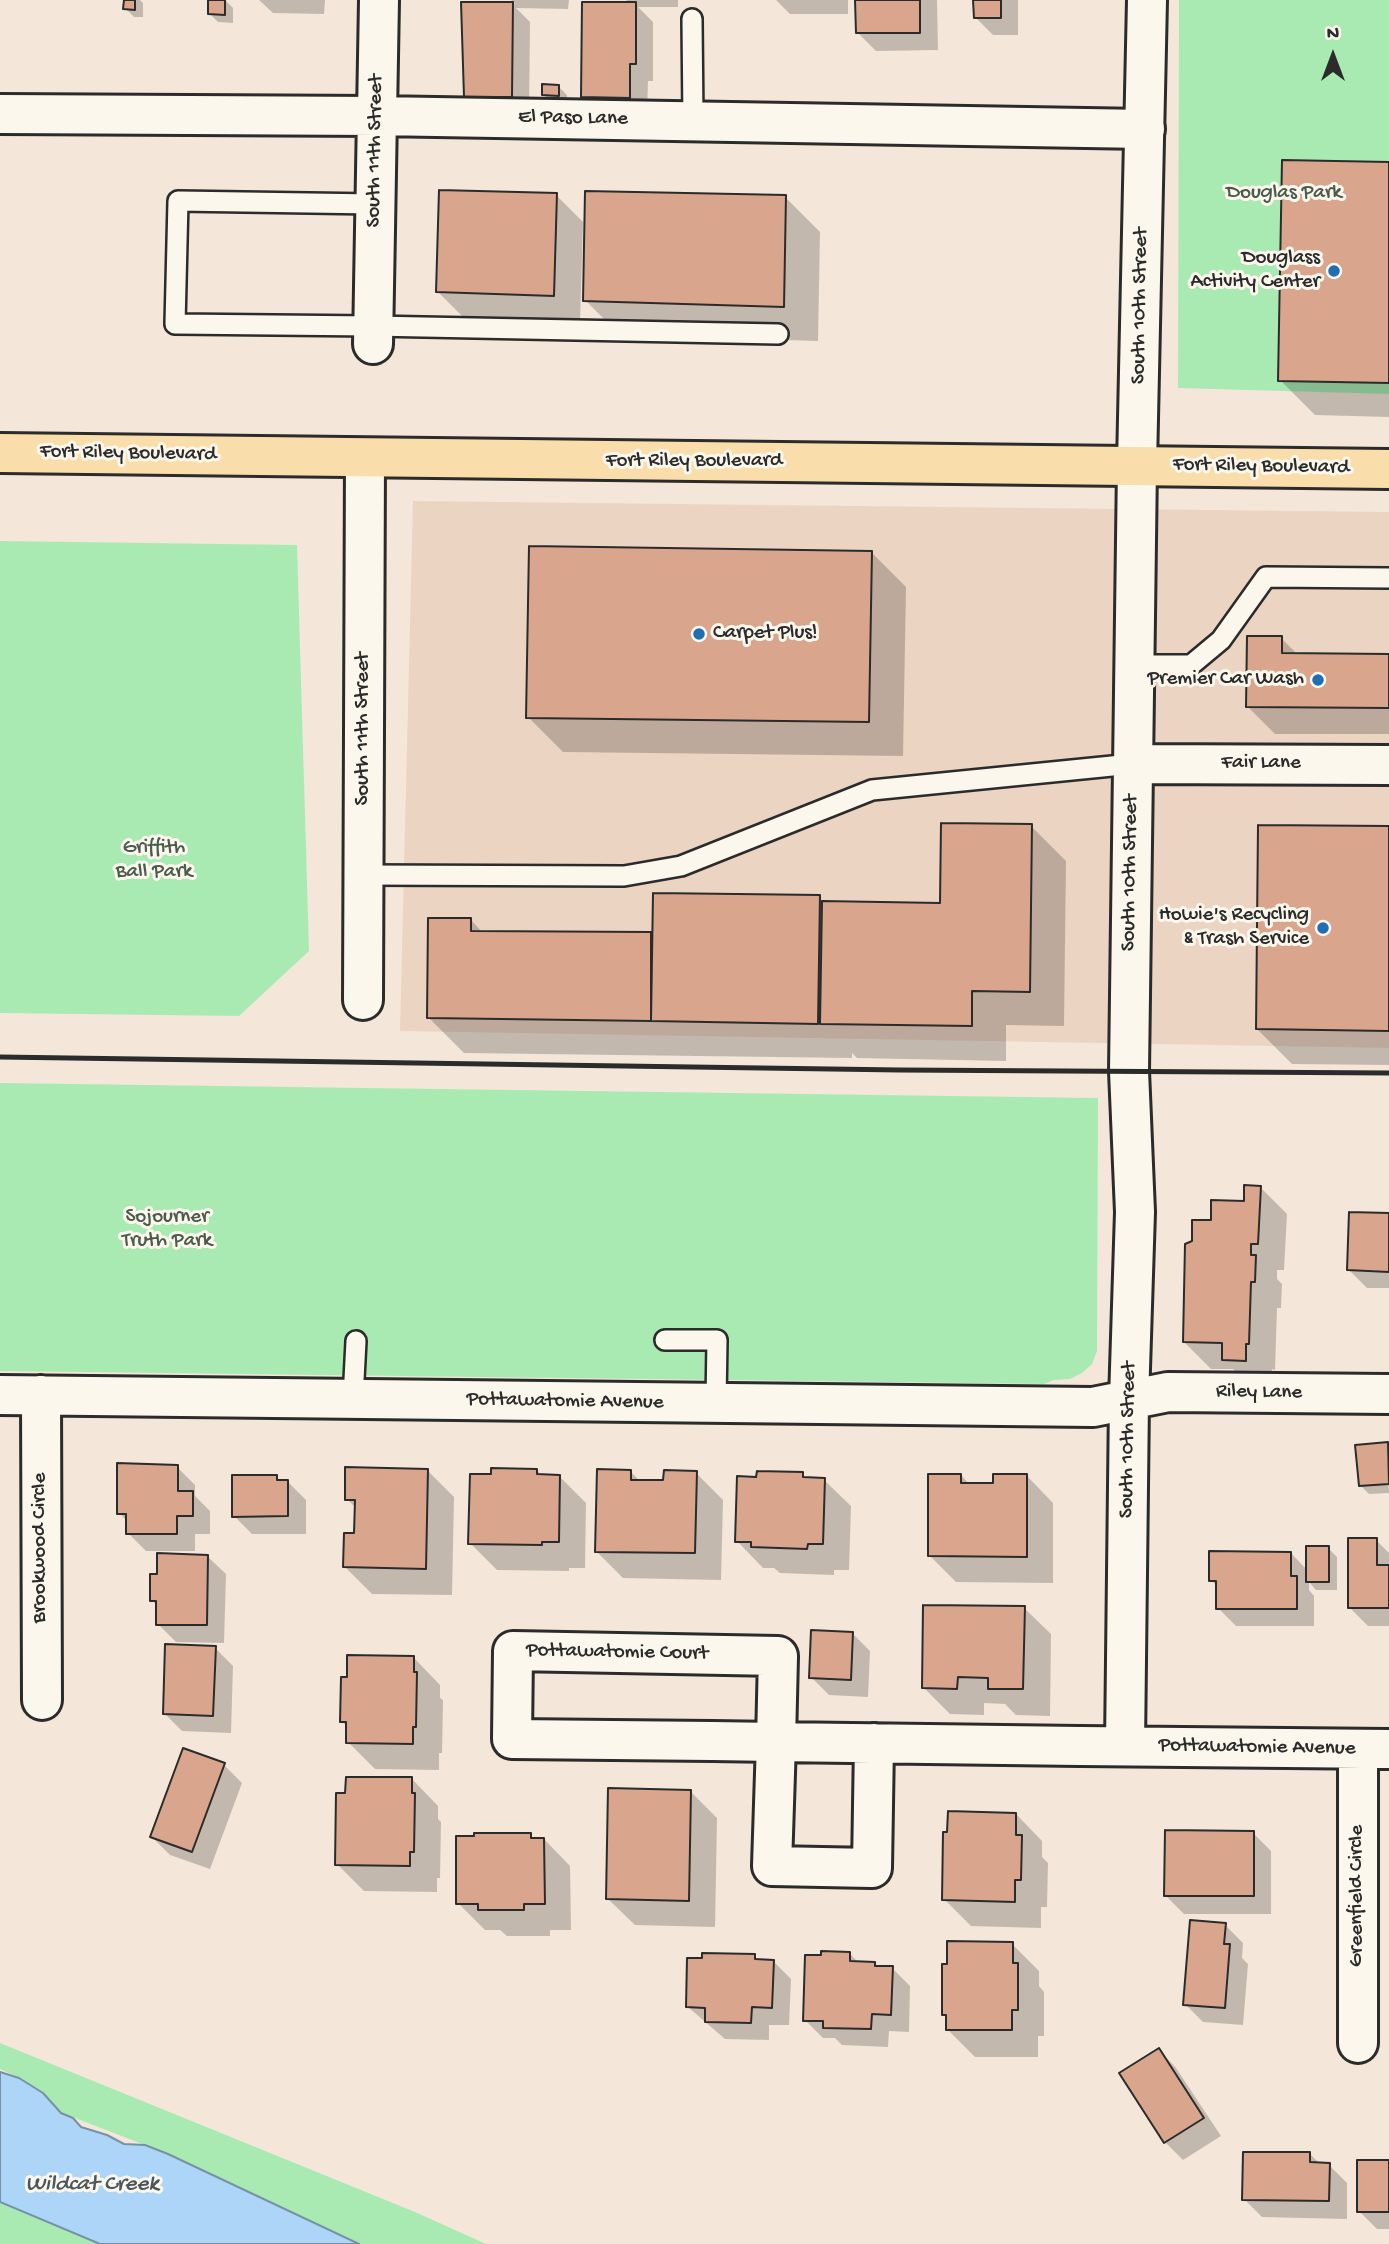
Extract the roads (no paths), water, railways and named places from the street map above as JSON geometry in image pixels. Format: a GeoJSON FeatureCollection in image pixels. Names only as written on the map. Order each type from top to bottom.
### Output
{"type":"FeatureCollection","features":[{"type":"Feature","properties":{"kind":"highway","name":"Fort Riley Boulevard"},"geometry":{"type":"LineString","coordinates":[[0,453],[1389,469]]}},
{"type":"Feature","properties":{"kind":"street","name":"South 11th Street"},"geometry":{"type":"LineString","coordinates":[[373,335],[379,0]]}},
{"type":"Feature","properties":{"kind":"street","name":"South 10th Street"},"geometry":{"type":"LineString","coordinates":[[1125,1746],[1129,1400],[1135,1212],[1129,1071],[1132,764],[1147,0]]}},
{"type":"Feature","properties":{"kind":"street","name":"El Paso Lane"},"geometry":{"type":"LineString","coordinates":[[0,114],[377,116],[1145,128]]}},
{"type":"Feature","properties":{"kind":"street","name":"South 11th Street"},"geometry":{"type":"LineString","coordinates":[[363,1000],[365,458]]}},
{"type":"Feature","properties":{"kind":"street","name":"Fair Lane"},"geometry":{"type":"LineString","coordinates":[[1132,764],[1389,765]]}},
{"type":"Feature","properties":{"kind":"street","name":"Riley Lane"},"geometry":{"type":"LineString","coordinates":[[1129,1400],[1168,1392],[1389,1394]]}},
{"type":"Feature","properties":{"kind":"street","name":"Pottawatomie Avenue"},"geometry":{"type":"LineString","coordinates":[[0,1395],[1093,1407],[1129,1400]]}},
{"type":"Feature","properties":{"kind":"street","name":"Brookwood Circle"},"geometry":{"type":"LineString","coordinates":[[41,1395],[42,1700]]}},
{"type":"Feature","properties":{"kind":"street","name":"Pottawatomie Court"},"geometry":{"type":"LineString","coordinates":[[874,1743],[872,1868],[772,1866],[776,1742],[778,1656],[513,1651],[512,1739],[776,1742],[874,1743],[1125,1746]]}},
{"type":"Feature","properties":{"kind":"street","name":"Pottawatomie Avenue"},"geometry":{"type":"LineString","coordinates":[[1125,1746],[1374,1749]]}},
{"type":"Feature","properties":{"kind":"street","name":"Greenfield Circle"},"geometry":{"type":"LineString","coordinates":[[1358,2043],[1374,1749]]}},
{"type":"Feature","properties":{"kind":"lane"},"geometry":{"type":"LineString","coordinates":[[692,19],[693,121]]}},
{"type":"Feature","properties":{"kind":"lane"},"geometry":{"type":"LineString","coordinates":[[375,204],[178,201],[175,324],[373,335],[778,334]]}},
{"type":"Feature","properties":{"kind":"lane"},"geometry":{"type":"LineString","coordinates":[[1134,665],[1191,665],[1220,640],[1266,578],[1389,578]]}},
{"type":"Feature","properties":{"kind":"lane"},"geometry":{"type":"LineString","coordinates":[[363,875],[624,876],[681,866],[873,790],[1132,764]]}},
{"type":"Feature","properties":{"kind":"lane"},"geometry":{"type":"LineString","coordinates":[[664,1340],[717,1340],[716,1403]]}},
{"type":"Feature","properties":{"kind":"lane"},"geometry":{"type":"LineString","coordinates":[[353,1399],[356,1341]]}},
{"type":"Feature","properties":{"kind":"water","name":"Wildcat Creek"},"geometry":{"type":"Polygon","coordinates":[[[0,2072],[19,2078],[43,2093],[61,2113],[73,2118],[81,2127],[107,2135],[124,2144],[145,2145],[168,2154],[359,2244],[100,2244],[0,2202],[0,2072]]]}},
{"type":"Feature","properties":{"kind":"railway"},"geometry":{"type":"LineString","coordinates":[[0,1057],[900,1070],[1389,1073]]}},
{"type":"Feature","properties":{"kind":"place","name":"Douglass Activity Center"},"geometry":{"type":"Point","coordinates":[1334,271]}},
{"type":"Feature","properties":{"kind":"place","name":"Carpet Plus!"},"geometry":{"type":"Point","coordinates":[699,634]}},
{"type":"Feature","properties":{"kind":"place","name":"Premier Car Wash"},"geometry":{"type":"Point","coordinates":[1318,680]}},
{"type":"Feature","properties":{"kind":"place","name":"Howie's Recycling & Trash Service"},"geometry":{"type":"Point","coordinates":[1323,928]}},
{"type":"Feature","properties":{"kind":"park label","name":"Douglas Park"},"geometry":{"type":"Point","coordinates":[1284,194]}},
{"type":"Feature","properties":{"kind":"park label","name":"Griffith Ball Park"},"geometry":{"type":"Point","coordinates":[154,861]}},
{"type":"Feature","properties":{"kind":"park label","name":"Sojourner Truth Park"},"geometry":{"type":"Point","coordinates":[167,1230]}}]}
